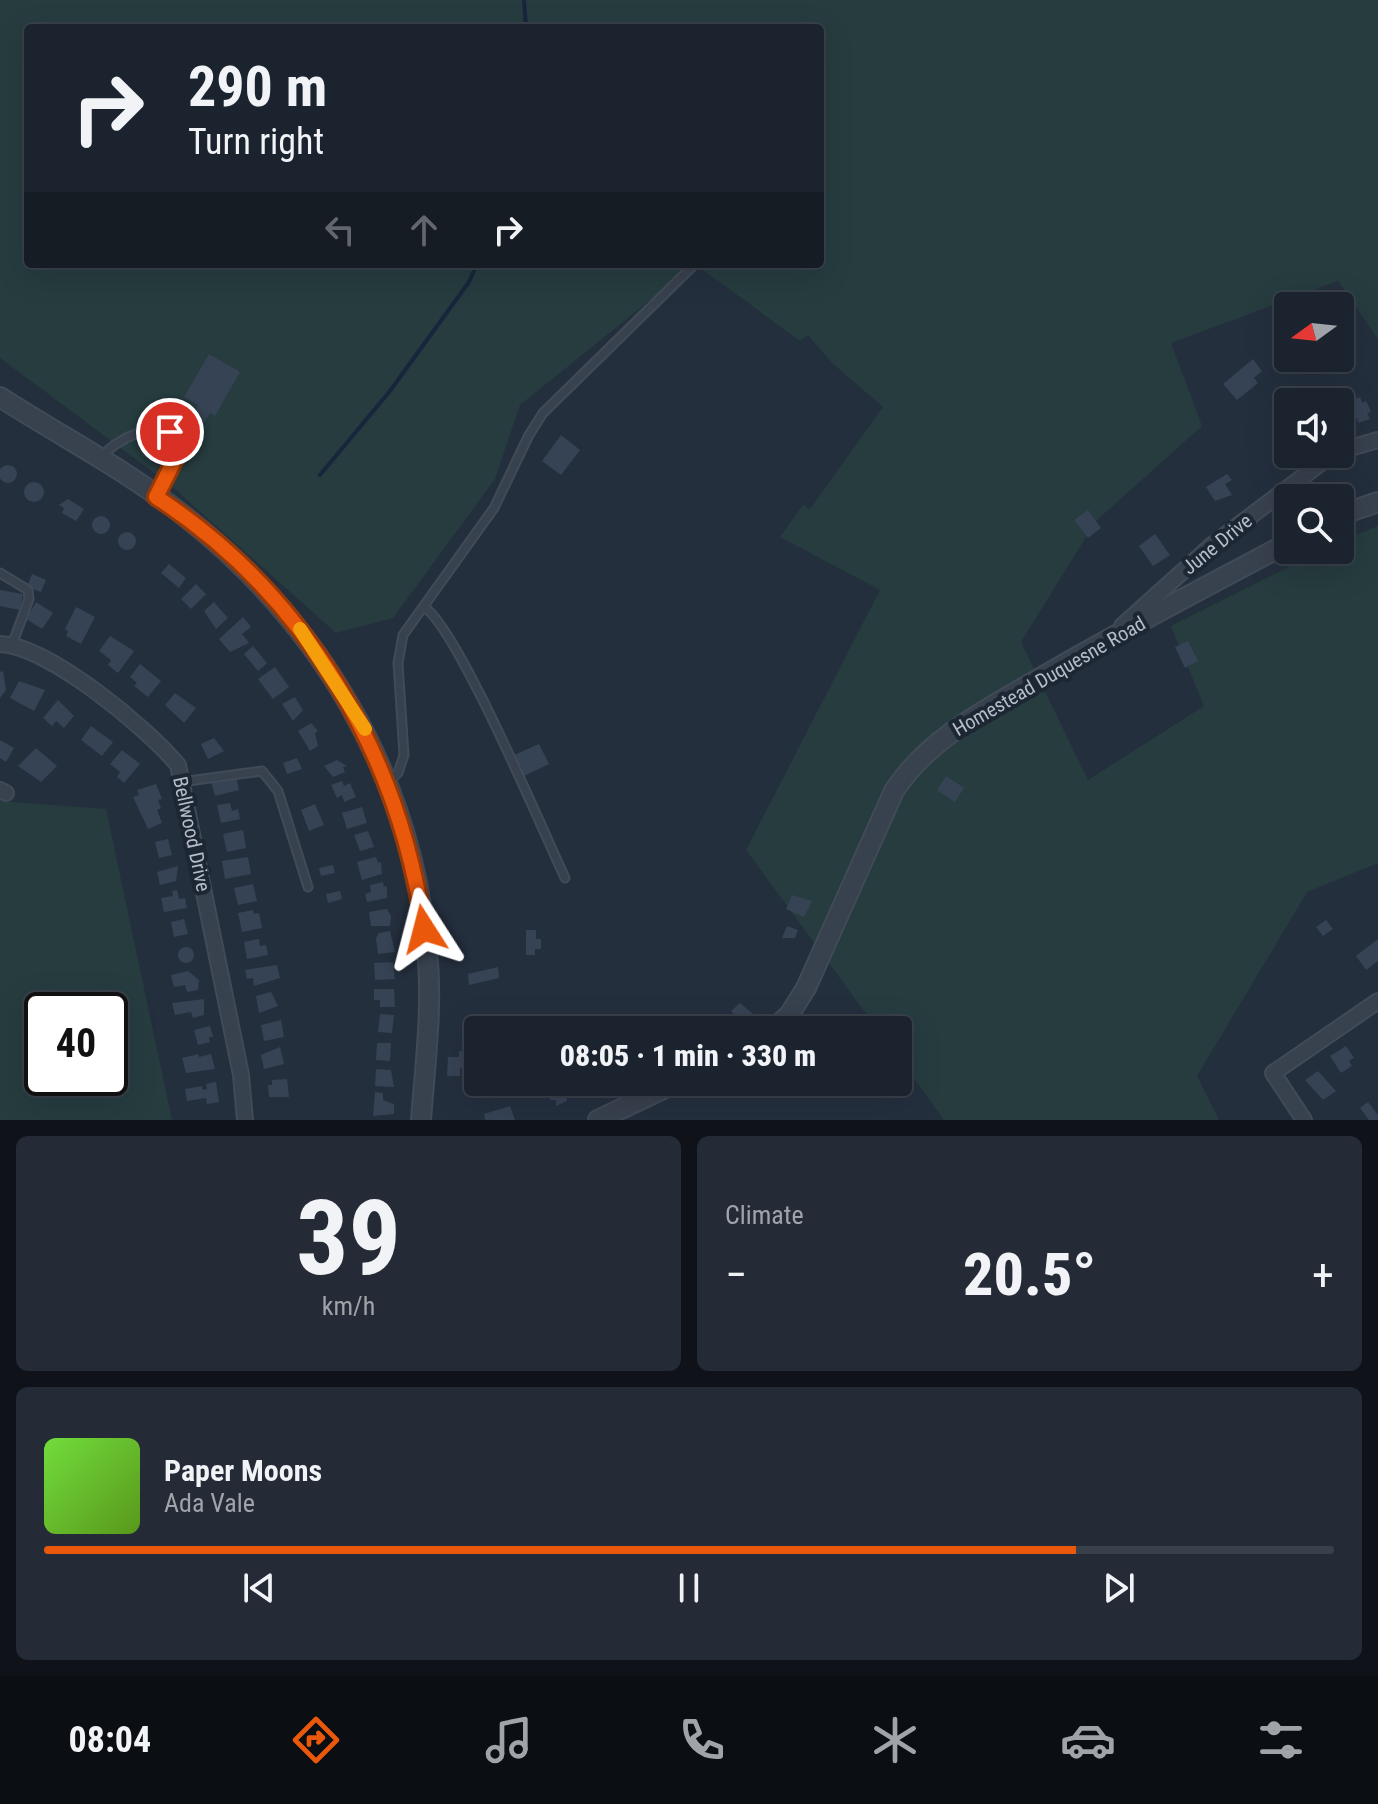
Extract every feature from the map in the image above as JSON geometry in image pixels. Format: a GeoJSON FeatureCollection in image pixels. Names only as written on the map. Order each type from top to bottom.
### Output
{"type":"FeatureCollection","features":[{"type":"Feature","properties":{"kind":"street"},"geometry":{"type":"LineString","coordinates":[[0,397],[156,497],[220,545],[289,613],[368,734],[413,860],[427,951],[429,1015],[421,1120]]}},
{"type":"Feature","properties":{"kind":"street"},"geometry":{"type":"LineString","coordinates":[[1354,447],[1378,440]]}},
{"type":"Feature","properties":{"kind":"street","name":"June Drive"},"geometry":{"type":"LineString","coordinates":[[1106,640],[1212,545],[1314,468]]}},
{"type":"Feature","properties":{"kind":"street"},"geometry":{"type":"LineString","coordinates":[[1354,510],[1378,502]]}},
{"type":"Feature","properties":{"kind":"street","name":"Homestead Duquesne Road"},"geometry":{"type":"LineString","coordinates":[[788,1016],[806,988],[894,791],[912,764],[959,726],[1106,640],[1274,550]]}},
{"type":"Feature","properties":{"kind":"street","name":"Bellwood Drive"},"geometry":{"type":"LineString","coordinates":[[6,644],[27,648],[73,677],[156,738],[178,765],[241,1075],[245,1120]]}},
{"type":"Feature","properties":{"kind":"street"},"geometry":{"type":"LineString","coordinates":[[1304,1120],[1273,1073],[1378,1001]]}},
{"type":"Feature","properties":{"kind":"street"},"geometry":{"type":"LineString","coordinates":[[598,1120],[649,1096]]}},
{"type":"Feature","properties":{"kind":"lane"},"geometry":{"type":"LineString","coordinates":[[387,783],[398,773],[404,755],[398,649],[403,635],[494,508],[543,413],[691,268]]}},
{"type":"Feature","properties":{"kind":"lane"},"geometry":{"type":"LineString","coordinates":[[99,460],[118,440],[159,430],[170,432],[175,438],[176,457],[156,497]]}},
{"type":"Feature","properties":{"kind":"lane"},"geometry":{"type":"LineString","coordinates":[[0,573],[28,590],[29,599],[6,644]]}},
{"type":"Feature","properties":{"kind":"lane"},"geometry":{"type":"LineString","coordinates":[[424,607],[439,621],[467,671],[565,878]]}},
{"type":"Feature","properties":{"kind":"lane"},"geometry":{"type":"LineString","coordinates":[[181,782],[262,771],[278,791],[308,887]]}},
{"type":"Feature","properties":{"kind":"green space"},"geometry":{"type":"Polygon","coordinates":[[[0,0],[1378,0],[1378,339],[1354,304],[1354,292],[1346,292],[1338,281],[1308,292],[1274,292],[1274,305],[1171,343],[1202,426],[1096,521],[1021,642],[1088,780],[1204,706],[1171,626],[1295,564],[1354,564],[1354,535],[1378,526],[1378,863],[1307,892],[1197,1076],[1219,1120],[944,1120],[912,1076],[912,1016],[868,1016],[746,850],[880,590],[780,537],[803,505],[810,509],[883,407],[832,363],[808,335],[800,341],[700,268],[824,268],[824,24],[24,24],[24,268],[690,268],[520,405],[495,479],[393,618],[336,633],[169,484],[0,358],[0,0]]]}},
{"type":"Feature","properties":{"kind":"green space"},"geometry":{"type":"Polygon","coordinates":[[[0,801],[106,809],[172,1120],[0,1120],[0,801]]]}},
{"type":"Feature","properties":{"kind":"building"},"geometry":{"type":"Polygon","coordinates":[[[209,354],[240,372],[215,416],[210,413],[203,424],[191,417],[198,405],[184,397],[209,354]]]}},
{"type":"Feature","properties":{"kind":"building"},"geometry":{"type":"Polygon","coordinates":[[[1253,359],[1262,371],[1254,378],[1258,383],[1237,400],[1223,384],[1253,359]]]}},
{"type":"Feature","properties":{"kind":"building"},"geometry":{"type":"Polygon","coordinates":[[[1360,397],[1362,403],[1366,401],[1371,412],[1367,413],[1370,419],[1358,423],[1357,418],[1354,420],[1354,400],[1360,397]]]}},
{"type":"Feature","properties":{"kind":"building"},"geometry":{"type":"Polygon","coordinates":[[[561,435],[580,450],[561,475],[542,461],[561,435]]]}},
{"type":"Feature","properties":{"kind":"building"},"geometry":{"type":"Polygon","coordinates":[[[154,438],[166,445],[151,462],[141,453],[154,438]]]}},
{"type":"Feature","properties":{"kind":"building"},"geometry":{"type":"Polygon","coordinates":[[[8,465],[17,474],[8,483],[-1,474],[8,465]]]}},
{"type":"Feature","properties":{"kind":"building"},"geometry":{"type":"Polygon","coordinates":[[[1227,474],[1232,480],[1225,484],[1232,495],[1215,501],[1206,487],[1227,474]]]}},
{"type":"Feature","properties":{"kind":"building"},"geometry":{"type":"Polygon","coordinates":[[[34,482],[41,485],[44,492],[41,499],[34,502],[27,499],[24,492],[27,485],[34,482]]]}},
{"type":"Feature","properties":{"kind":"building"},"geometry":{"type":"Polygon","coordinates":[[[68,499],[84,509],[76,521],[62,513],[64,508],[59,505],[68,499]]]}},
{"type":"Feature","properties":{"kind":"building"},"geometry":{"type":"Polygon","coordinates":[[[1088,510],[1101,528],[1088,538],[1074,520],[1088,510]]]}},
{"type":"Feature","properties":{"kind":"building"},"geometry":{"type":"Polygon","coordinates":[[[97,516],[105,516],[110,525],[108,532],[97,534],[92,529],[92,521],[97,516]]]}},
{"type":"Feature","properties":{"kind":"building"},"geometry":{"type":"Polygon","coordinates":[[[127,532],[136,541],[127,550],[118,541],[127,532]]]}},
{"type":"Feature","properties":{"kind":"building"},"geometry":{"type":"Polygon","coordinates":[[[1155,534],[1170,555],[1153,566],[1139,546],[1155,534]]]}},
{"type":"Feature","properties":{"kind":"building"},"geometry":{"type":"Polygon","coordinates":[[[169,564],[186,578],[179,588],[161,573],[169,564]]]}},
{"type":"Feature","properties":{"kind":"building"},"geometry":{"type":"Polygon","coordinates":[[[32,574],[46,580],[41,592],[27,587],[32,574]]]}},
{"type":"Feature","properties":{"kind":"building"},"geometry":{"type":"Polygon","coordinates":[[[196,584],[206,594],[191,609],[181,599],[196,584]]]}},
{"type":"Feature","properties":{"kind":"building"},"geometry":{"type":"Polygon","coordinates":[[[0,590],[23,594],[20,610],[0,606],[0,590]]]}},
{"type":"Feature","properties":{"kind":"building"},"geometry":{"type":"Polygon","coordinates":[[[36,602],[53,613],[42,629],[26,619],[36,602]]]}},
{"type":"Feature","properties":{"kind":"building"},"geometry":{"type":"Polygon","coordinates":[[[214,602],[228,618],[216,629],[204,611],[214,602]]]}},
{"type":"Feature","properties":{"kind":"building"},"geometry":{"type":"Polygon","coordinates":[[[76,607],[95,617],[81,644],[66,636],[68,631],[65,629],[76,607]]]}},
{"type":"Feature","properties":{"kind":"building"},"geometry":{"type":"Polygon","coordinates":[[[243,617],[251,627],[242,634],[249,643],[230,652],[219,639],[243,617]]]}},
{"type":"Feature","properties":{"kind":"building"},"geometry":{"type":"Polygon","coordinates":[[[110,636],[134,651],[118,673],[108,665],[111,660],[99,651],[110,636]]]}},
{"type":"Feature","properties":{"kind":"building"},"geometry":{"type":"Polygon","coordinates":[[[1188,641],[1198,661],[1185,668],[1175,647],[1188,641]]]}},
{"type":"Feature","properties":{"kind":"building"},"geometry":{"type":"Polygon","coordinates":[[[253,646],[267,663],[258,671],[244,654],[253,646]]]}},
{"type":"Feature","properties":{"kind":"building"},"geometry":{"type":"Polygon","coordinates":[[[140,664],[161,681],[148,697],[134,686],[137,683],[130,677],[140,664]]]}},
{"type":"Feature","properties":{"kind":"building"},"geometry":{"type":"Polygon","coordinates":[[[275,667],[289,687],[273,699],[258,679],[275,667]]]}},
{"type":"Feature","properties":{"kind":"building"},"geometry":{"type":"Polygon","coordinates":[[[3,671],[6,690],[0,698],[0,672],[3,671]]]}},
{"type":"Feature","properties":{"kind":"building"},"geometry":{"type":"Polygon","coordinates":[[[19,681],[45,690],[34,711],[10,698],[19,681]]]}},
{"type":"Feature","properties":{"kind":"building"},"geometry":{"type":"Polygon","coordinates":[[[175,693],[196,708],[184,723],[165,705],[175,693]]]}},
{"type":"Feature","properties":{"kind":"building"},"geometry":{"type":"Polygon","coordinates":[[[295,697],[303,710],[293,721],[282,704],[295,697]]]}},
{"type":"Feature","properties":{"kind":"building"},"geometry":{"type":"Polygon","coordinates":[[[58,700],[74,716],[64,728],[56,721],[52,726],[43,718],[58,700]]]}},
{"type":"Feature","properties":{"kind":"building"},"geometry":{"type":"Polygon","coordinates":[[[311,723],[318,731],[315,733],[318,746],[310,751],[298,731],[311,723]]]}},
{"type":"Feature","properties":{"kind":"building"},"geometry":{"type":"Polygon","coordinates":[[[91,726],[113,742],[102,756],[81,740],[91,726]]]}},
{"type":"Feature","properties":{"kind":"building"},"geometry":{"type":"Polygon","coordinates":[[[214,738],[224,751],[208,759],[201,744],[214,738]]]}},
{"type":"Feature","properties":{"kind":"building"},"geometry":{"type":"Polygon","coordinates":[[[0,740],[14,748],[6,762],[0,758],[0,740]]]}},
{"type":"Feature","properties":{"kind":"building"},"geometry":{"type":"Polygon","coordinates":[[[539,744],[549,764],[522,777],[512,756],[539,744]]]}},
{"type":"Feature","properties":{"kind":"building"},"geometry":{"type":"Polygon","coordinates":[[[36,748],[57,766],[41,782],[18,766],[36,748]]]}},
{"type":"Feature","properties":{"kind":"building"},"geometry":{"type":"Polygon","coordinates":[[[122,750],[140,764],[124,783],[117,777],[120,772],[110,764],[122,750]]]}},
{"type":"Feature","properties":{"kind":"building"},"geometry":{"type":"Polygon","coordinates":[[[297,758],[302,769],[287,774],[283,763],[297,758]]]}},
{"type":"Feature","properties":{"kind":"building"},"geometry":{"type":"Polygon","coordinates":[[[337,760],[347,766],[343,767],[345,772],[333,777],[324,766],[337,760]]]}},
{"type":"Feature","properties":{"kind":"building"},"geometry":{"type":"Polygon","coordinates":[[[946,776],[964,788],[955,802],[937,790],[946,776]]]}},
{"type":"Feature","properties":{"kind":"building"},"geometry":{"type":"Polygon","coordinates":[[[236,777],[239,790],[215,796],[211,781],[236,777]]]}},
{"type":"Feature","properties":{"kind":"building"},"geometry":{"type":"Polygon","coordinates":[[[342,781],[344,786],[350,783],[356,797],[344,802],[342,795],[337,798],[331,785],[342,781]]]}},
{"type":"Feature","properties":{"kind":"building"},"geometry":{"type":"Polygon","coordinates":[[[156,784],[162,799],[158,800],[161,808],[157,810],[162,823],[148,829],[133,797],[139,795],[137,790],[156,784]]]}},
{"type":"Feature","properties":{"kind":"building"},"geometry":{"type":"Polygon","coordinates":[[[230,803],[232,811],[238,809],[240,819],[221,823],[217,805],[230,803]]]}},
{"type":"Feature","properties":{"kind":"building"},"geometry":{"type":"Polygon","coordinates":[[[315,804],[324,825],[309,831],[301,810],[315,804]]]}},
{"type":"Feature","properties":{"kind":"building"},"geometry":{"type":"Polygon","coordinates":[[[362,807],[367,823],[347,829],[342,813],[362,807]]]}},
{"type":"Feature","properties":{"kind":"building"},"geometry":{"type":"Polygon","coordinates":[[[243,830],[246,848],[227,852],[223,834],[243,830]]]}},
{"type":"Feature","properties":{"kind":"building"},"geometry":{"type":"Polygon","coordinates":[[[368,831],[374,847],[360,851],[354,835],[368,831]]]}},
{"type":"Feature","properties":{"kind":"building"},"geometry":{"type":"Polygon","coordinates":[[[168,839],[172,855],[159,858],[155,842],[168,839]]]}},
{"type":"Feature","properties":{"kind":"building"},"geometry":{"type":"Polygon","coordinates":[[[248,857],[251,874],[225,879],[222,861],[248,857]]]}},
{"type":"Feature","properties":{"kind":"building"},"geometry":{"type":"Polygon","coordinates":[[[376,857],[378,863],[381,862],[382,874],[362,880],[357,862],[376,857]]]}},
{"type":"Feature","properties":{"kind":"building"},"geometry":{"type":"Polygon","coordinates":[[[333,865],[335,873],[321,876],[319,868],[333,865]]]}},
{"type":"Feature","properties":{"kind":"building"},"geometry":{"type":"Polygon","coordinates":[[[178,866],[176,881],[160,885],[157,872],[178,866]]]}},
{"type":"Feature","properties":{"kind":"building"},"geometry":{"type":"Polygon","coordinates":[[[383,882],[384,887],[387,886],[387,898],[367,902],[365,894],[371,892],[370,885],[383,882]]]}},
{"type":"Feature","properties":{"kind":"building"},"geometry":{"type":"Polygon","coordinates":[[[253,884],[257,901],[238,905],[234,888],[253,884]]]}},
{"type":"Feature","properties":{"kind":"building"},"geometry":{"type":"Polygon","coordinates":[[[177,890],[179,899],[185,898],[187,908],[164,912],[161,898],[173,896],[172,891],[177,890]]]}},
{"type":"Feature","properties":{"kind":"building"},"geometry":{"type":"Polygon","coordinates":[[[340,891],[342,899],[328,903],[326,894],[340,891]]]}},
{"type":"Feature","properties":{"kind":"building"},"geometry":{"type":"Polygon","coordinates":[[[792,895],[812,901],[804,917],[786,909],[792,895]]]}},
{"type":"Feature","properties":{"kind":"building"},"geometry":{"type":"Polygon","coordinates":[[[387,909],[391,916],[390,926],[371,926],[369,912],[387,909]]]}},
{"type":"Feature","properties":{"kind":"building"},"geometry":{"type":"Polygon","coordinates":[[[253,910],[254,914],[259,913],[262,928],[242,932],[238,913],[253,910]]]}},
{"type":"Feature","properties":{"kind":"building"},"geometry":{"type":"Polygon","coordinates":[[[184,919],[188,934],[174,937],[171,922],[184,919]]]}},
{"type":"Feature","properties":{"kind":"building"},"geometry":{"type":"Polygon","coordinates":[[[1326,920],[1333,929],[1323,936],[1316,927],[1326,920]]]}},
{"type":"Feature","properties":{"kind":"building"},"geometry":{"type":"Polygon","coordinates":[[[787,926],[798,930],[795,938],[782,938],[787,926]]]}},
{"type":"Feature","properties":{"kind":"building"},"geometry":{"type":"Polygon","coordinates":[[[526,930],[536,930],[536,939],[541,939],[541,949],[535,949],[535,955],[526,955],[526,930]]]}},
{"type":"Feature","properties":{"kind":"building"},"geometry":{"type":"Polygon","coordinates":[[[390,931],[395,952],[378,954],[376,938],[379,933],[390,931]]]}},
{"type":"Feature","properties":{"kind":"building"},"geometry":{"type":"Polygon","coordinates":[[[259,939],[260,946],[266,945],[268,955],[247,959],[244,942],[259,939]]]}},
{"type":"Feature","properties":{"kind":"building"},"geometry":{"type":"Polygon","coordinates":[[[1378,939],[1378,961],[1366,970],[1356,956],[1378,939]]]}},
{"type":"Feature","properties":{"kind":"building"},"geometry":{"type":"Polygon","coordinates":[[[183,947],[189,947],[194,955],[192,961],[183,963],[178,958],[178,952],[183,947]]]}},
{"type":"Feature","properties":{"kind":"building"},"geometry":{"type":"Polygon","coordinates":[[[393,962],[395,979],[375,980],[374,963],[393,962]]]}},
{"type":"Feature","properties":{"kind":"building"},"geometry":{"type":"Polygon","coordinates":[[[277,965],[280,978],[254,986],[253,978],[247,979],[245,970],[277,965]]]}},
{"type":"Feature","properties":{"kind":"building"},"geometry":{"type":"Polygon","coordinates":[[[498,967],[499,978],[469,985],[468,974],[498,967]]]}},
{"type":"Feature","properties":{"kind":"building"},"geometry":{"type":"Polygon","coordinates":[[[188,971],[199,980],[198,990],[187,992],[185,985],[174,987],[171,975],[188,971]]]}},
{"type":"Feature","properties":{"kind":"building"},"geometry":{"type":"Polygon","coordinates":[[[374,989],[394,989],[395,1007],[380,1007],[380,1000],[374,1000],[374,989]]]}},
{"type":"Feature","properties":{"kind":"building"},"geometry":{"type":"Polygon","coordinates":[[[271,992],[278,1006],[259,1013],[256,996],[271,992]]]}},
{"type":"Feature","properties":{"kind":"building"},"geometry":{"type":"Polygon","coordinates":[[[204,999],[204,1015],[193,1018],[191,1012],[175,1015],[172,1003],[204,999]]]}},
{"type":"Feature","properties":{"kind":"building"},"geometry":{"type":"Polygon","coordinates":[[[740,1003],[755,1016],[735,1016],[731,1011],[740,1003]]]}},
{"type":"Feature","properties":{"kind":"building"},"geometry":{"type":"Polygon","coordinates":[[[380,1014],[394,1015],[392,1033],[378,1032],[380,1014]]]}},
{"type":"Feature","properties":{"kind":"building"},"geometry":{"type":"Polygon","coordinates":[[[281,1020],[284,1037],[264,1041],[261,1025],[281,1020]]]}},
{"type":"Feature","properties":{"kind":"building"},"geometry":{"type":"Polygon","coordinates":[[[210,1026],[213,1037],[209,1037],[210,1042],[198,1045],[194,1030],[210,1026]]]}},
{"type":"Feature","properties":{"kind":"building"},"geometry":{"type":"Polygon","coordinates":[[[377,1043],[391,1043],[390,1061],[376,1060],[377,1043]]]}},
{"type":"Feature","properties":{"kind":"building"},"geometry":{"type":"Polygon","coordinates":[[[1346,1046],[1354,1058],[1349,1061],[1352,1066],[1341,1073],[1330,1056],[1346,1046]]]}},
{"type":"Feature","properties":{"kind":"building"},"geometry":{"type":"Polygon","coordinates":[[[280,1047],[284,1064],[264,1069],[261,1055],[280,1047]]]}},
{"type":"Feature","properties":{"kind":"building"},"geometry":{"type":"Polygon","coordinates":[[[459,1051],[464,1051],[464,1068],[460,1068],[460,1076],[447,1076],[448,1057],[459,1057],[459,1051]]]}},
{"type":"Feature","properties":{"kind":"building"},"geometry":{"type":"Polygon","coordinates":[[[198,1054],[199,1057],[211,1054],[215,1069],[186,1073],[182,1058],[198,1054]]]}},
{"type":"Feature","properties":{"kind":"building"},"geometry":{"type":"Polygon","coordinates":[[[376,1069],[391,1070],[394,1087],[375,1086],[376,1069]]]}},
{"type":"Feature","properties":{"kind":"building"},"geometry":{"type":"Polygon","coordinates":[[[1318,1071],[1336,1091],[1323,1100],[1305,1080],[1318,1071]]]}},
{"type":"Feature","properties":{"kind":"building"},"geometry":{"type":"Polygon","coordinates":[[[287,1079],[289,1097],[269,1097],[268,1085],[272,1085],[272,1080],[287,1079]]]}},
{"type":"Feature","properties":{"kind":"building"},"geometry":{"type":"Polygon","coordinates":[[[216,1082],[219,1102],[207,1104],[206,1098],[187,1101],[185,1089],[202,1086],[203,1090],[207,1089],[206,1084],[216,1082]]]}},
{"type":"Feature","properties":{"kind":"building"},"geometry":{"type":"Polygon","coordinates":[[[375,1092],[383,1093],[383,1100],[394,1104],[394,1114],[373,1116],[375,1092]]]}},
{"type":"Feature","properties":{"kind":"building"},"geometry":{"type":"Polygon","coordinates":[[[550,1096],[567,1096],[567,1101],[556,1106],[556,1100],[550,1100],[550,1096]]]}},
{"type":"Feature","properties":{"kind":"building"},"geometry":{"type":"Polygon","coordinates":[[[1368,1102],[1378,1115],[1378,1120],[1369,1120],[1360,1108],[1368,1102]]]}},
{"type":"Feature","properties":{"kind":"building"},"geometry":{"type":"Polygon","coordinates":[[[510,1106],[515,1120],[485,1120],[484,1114],[510,1106]]]}},
{"type":"Feature","properties":{"kind":"waterway"},"geometry":{"type":"LineString","coordinates":[[524,0],[526,24]]}},
{"type":"Feature","properties":{"kind":"waterway"},"geometry":{"type":"LineString","coordinates":[[320,475],[390,391],[469,282],[475,268]]}},
{"type":"Feature","properties":{"kind":"slow traffic"},"geometry":{"type":"LineString","coordinates":[[300,629],[365,729]]}},
{"type":"Feature","properties":{"kind":"route"},"geometry":{"type":"LineString","coordinates":[[170,432],[175,438],[176,457],[156,497],[181,513],[255,576],[289,613],[348,700],[368,734],[413,860],[424,929]]}}]}
